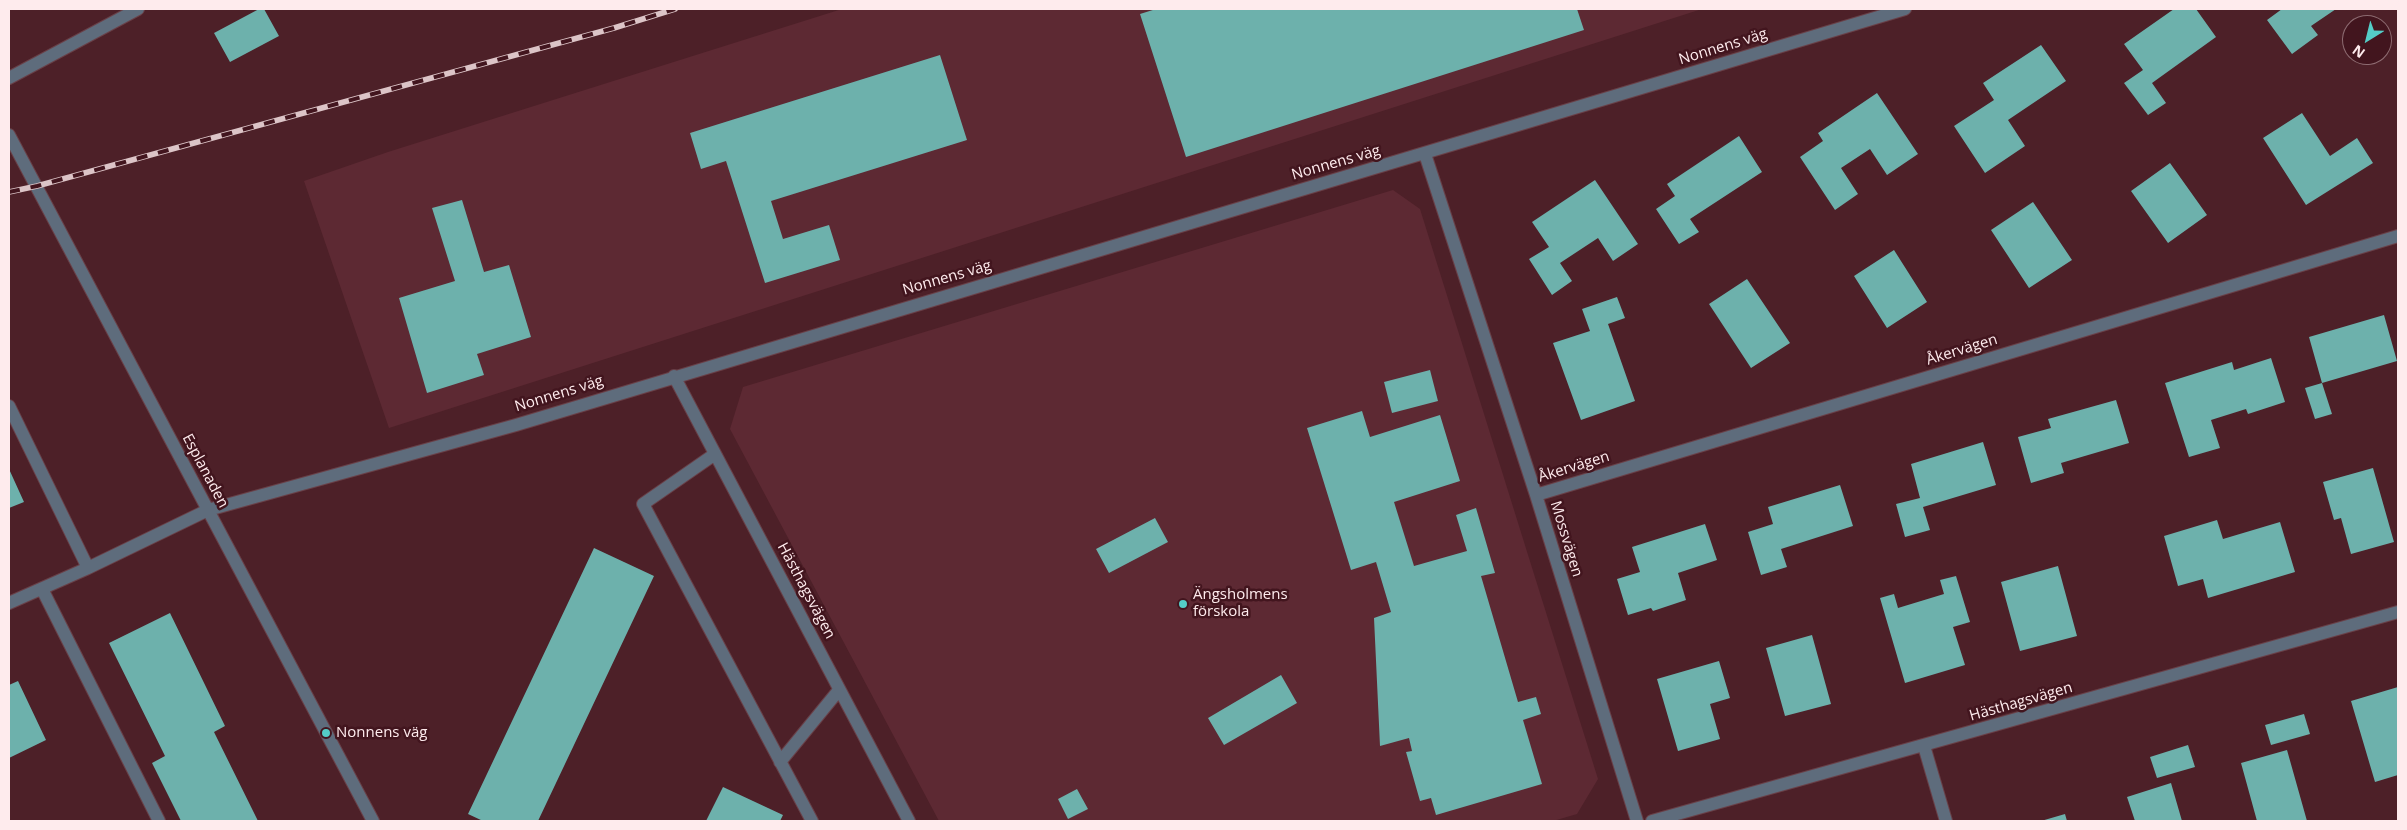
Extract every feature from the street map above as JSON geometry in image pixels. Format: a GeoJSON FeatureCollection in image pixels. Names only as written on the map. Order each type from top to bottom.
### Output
{"type":"FeatureCollection","features":[{"type":"Feature","properties":{"kind":"street"},"geometry":{"type":"LineString","coordinates":[[9,78],[138,9]]}},
{"type":"Feature","properties":{"kind":"street","name":"Nonnens väg"},"geometry":{"type":"LineString","coordinates":[[9,603],[88,568],[208,510],[516,424],[1425,154],[1905,9]]}},
{"type":"Feature","properties":{"kind":"street","name":"Esplanaden"},"geometry":{"type":"LineString","coordinates":[[9,135],[372,821]]}},
{"type":"Feature","properties":{"kind":"street","name":"Mossvägen"},"geometry":{"type":"LineString","coordinates":[[1425,154],[1536,496],[1637,821]]}},
{"type":"Feature","properties":{"kind":"street","name":"Åkervägen"},"geometry":{"type":"LineString","coordinates":[[1536,496],[2398,236]]}},
{"type":"Feature","properties":{"kind":"street","name":"Hästhagsvägen"},"geometry":{"type":"LineString","coordinates":[[674,376],[909,821]]}},
{"type":"Feature","properties":{"kind":"street"},"geometry":{"type":"LineString","coordinates":[[9,406],[88,568]]}},
{"type":"Feature","properties":{"kind":"street"},"geometry":{"type":"LineString","coordinates":[[715,454],[643,504],[812,821]]}},
{"type":"Feature","properties":{"kind":"street"},"geometry":{"type":"LineString","coordinates":[[42,589],[159,821]]}},
{"type":"Feature","properties":{"kind":"street","name":"Hästhagsvägen"},"geometry":{"type":"LineString","coordinates":[[1652,821],[2398,612]]}},
{"type":"Feature","properties":{"kind":"street"},"geometry":{"type":"LineString","coordinates":[[780,762],[839,690]]}},
{"type":"Feature","properties":{"kind":"street"},"geometry":{"type":"LineString","coordinates":[[1924,746],[1946,821]]}},
{"type":"Feature","properties":{"kind":"shaded area"},"geometry":{"type":"Polygon","coordinates":[[[842,9],[1702,9],[389,428],[304,181],[388,152],[842,9]]]}},
{"type":"Feature","properties":{"kind":"shaded area","name":"Ängsholmens förskola"},"geometry":{"type":"Polygon","coordinates":[[[1393,190],[1420,209],[1598,779],[1577,814],[1553,821],[939,821],[730,429],[743,387],[1393,190]]]}},
{"type":"Feature","properties":{"kind":"building"},"geometry":{"type":"Polygon","coordinates":[[[259,9],[264,9],[279,36],[230,62],[214,33],[259,9]]]}},
{"type":"Feature","properties":{"kind":"building"},"geometry":{"type":"Polygon","coordinates":[[[1156,9],[1577,9],[1584,30],[1186,157],[1140,14],[1156,9]]]}},
{"type":"Feature","properties":{"kind":"building"},"geometry":{"type":"Polygon","coordinates":[[[2174,9],[2196,9],[2216,37],[2152,83],[2166,103],[2148,115],[2124,83],[2143,70],[2124,44],[2174,9]]]}},
{"type":"Feature","properties":{"kind":"building"},"geometry":{"type":"Polygon","coordinates":[[[2282,9],[2336,9],[2311,26],[2318,35],[2292,54],[2267,20],[2282,9]]]}},
{"type":"Feature","properties":{"kind":"building"},"geometry":{"type":"Polygon","coordinates":[[[2041,45],[2066,81],[2008,120],[2025,146],[1985,173],[1954,126],[1994,100],[1983,83],[2041,45]]]}},
{"type":"Feature","properties":{"kind":"building"},"geometry":{"type":"Polygon","coordinates":[[[940,55],[967,140],[771,201],[783,239],[829,225],[840,260],[765,283],[726,161],[701,169],[690,133],[940,55]]]}},
{"type":"Feature","properties":{"kind":"building"},"geometry":{"type":"Polygon","coordinates":[[[1877,93],[1918,154],[1887,175],[1870,149],[1841,168],[1858,194],[1835,210],[1800,157],[1823,141],[1818,133],[1877,93]]]}},
{"type":"Feature","properties":{"kind":"building"},"geometry":{"type":"Polygon","coordinates":[[[2302,113],[2330,156],[2357,138],[2373,163],[2306,205],[2263,138],[2302,113]]]}},
{"type":"Feature","properties":{"kind":"building"},"geometry":{"type":"Polygon","coordinates":[[[1739,136],[1762,172],[1690,219],[1699,232],[1679,244],[1656,209],[1675,196],[1667,184],[1739,136]]]}},
{"type":"Feature","properties":{"kind":"building"},"geometry":{"type":"Polygon","coordinates":[[[2170,163],[2207,215],[2168,243],[2131,191],[2170,163]]]}},
{"type":"Feature","properties":{"kind":"building"},"geometry":{"type":"Polygon","coordinates":[[[1595,180],[1638,244],[1613,261],[1598,238],[1560,263],[1572,281],[1552,295],[1529,259],[1549,247],[1532,222],[1595,180]]]}},
{"type":"Feature","properties":{"kind":"building"},"geometry":{"type":"Polygon","coordinates":[[[462,200],[484,272],[509,265],[531,337],[477,354],[484,375],[427,393],[399,298],[455,281],[432,208],[462,200]]]}},
{"type":"Feature","properties":{"kind":"building"},"geometry":{"type":"Polygon","coordinates":[[[2033,202],[2072,260],[2029,288],[1991,230],[2033,202]]]}},
{"type":"Feature","properties":{"kind":"building"},"geometry":{"type":"Polygon","coordinates":[[[1894,250],[1927,302],[1887,328],[1854,276],[1894,250]]]}},
{"type":"Feature","properties":{"kind":"building"},"geometry":{"type":"Polygon","coordinates":[[[1747,279],[1790,343],[1751,368],[1709,304],[1747,279]]]}},
{"type":"Feature","properties":{"kind":"building"},"geometry":{"type":"Polygon","coordinates":[[[1617,297],[1625,318],[1608,324],[1635,401],[1581,420],[1553,343],[1590,331],[1582,309],[1617,297]]]}},
{"type":"Feature","properties":{"kind":"building"},"geometry":{"type":"Polygon","coordinates":[[[2384,315],[2397,361],[2322,383],[2309,337],[2384,315]]]}},
{"type":"Feature","properties":{"kind":"building"},"geometry":{"type":"Polygon","coordinates":[[[2271,358],[2285,402],[2248,414],[2246,409],[2211,420],[2220,448],[2189,457],[2165,383],[2232,362],[2234,370],[2271,358]]]}},
{"type":"Feature","properties":{"kind":"building"},"geometry":{"type":"Polygon","coordinates":[[[1430,370],[1438,401],[1392,413],[1384,382],[1430,370]]]}},
{"type":"Feature","properties":{"kind":"building"},"geometry":{"type":"Polygon","coordinates":[[[2322,383],[2332,414],[2315,419],[2305,388],[2322,383]]]}},
{"type":"Feature","properties":{"kind":"building"},"geometry":{"type":"Polygon","coordinates":[[[2116,400],[2129,443],[2061,463],[2064,473],[2031,483],[2018,437],[2051,428],[2048,419],[2116,400]]]}},
{"type":"Feature","properties":{"kind":"building"},"geometry":{"type":"Polygon","coordinates":[[[1362,411],[1370,437],[1440,415],[1460,481],[1394,502],[1414,566],[1467,551],[1456,515],[1476,508],[1495,573],[1481,576],[1518,702],[1536,697],[1541,714],[1523,720],[1542,784],[1436,815],[1431,798],[1420,801],[1406,752],[1412,751],[1409,738],[1380,746],[1374,618],[1391,612],[1376,562],[1351,570],[1307,428],[1362,411]]]}},
{"type":"Feature","properties":{"kind":"building"},"geometry":{"type":"Polygon","coordinates":[[[1983,442],[1996,485],[1923,507],[1930,530],[1905,537],[1896,504],[1920,498],[1911,464],[1983,442]]]}},
{"type":"Feature","properties":{"kind":"building"},"geometry":{"type":"Polygon","coordinates":[[[2373,468],[2394,542],[2351,554],[2341,518],[2334,520],[2323,482],[2373,468]]]}},
{"type":"Feature","properties":{"kind":"building"},"geometry":{"type":"Polygon","coordinates":[[[9,469],[24,502],[9,508],[9,469]]]}},
{"type":"Feature","properties":{"kind":"building"},"geometry":{"type":"Polygon","coordinates":[[[1840,485],[1853,526],[1781,549],[1787,567],[1761,575],[1748,532],[1773,524],[1768,507],[1840,485]]]}},
{"type":"Feature","properties":{"kind":"building"},"geometry":{"type":"Polygon","coordinates":[[[1155,518],[1168,542],[1109,573],[1096,549],[1155,518]]]}},
{"type":"Feature","properties":{"kind":"building"},"geometry":{"type":"Polygon","coordinates":[[[2217,520],[2223,539],[2280,522],[2295,572],[2208,598],[2203,579],[2178,586],[2164,536],[2217,520]]]}},
{"type":"Feature","properties":{"kind":"building"},"geometry":{"type":"Polygon","coordinates":[[[1705,524],[1717,560],[1678,573],[1686,600],[1653,611],[1651,608],[1628,615],[1617,579],[1640,572],[1632,547],[1705,524]]]}},
{"type":"Feature","properties":{"kind":"building"},"geometry":{"type":"Polygon","coordinates":[[[594,548],[654,576],[538,821],[483,821],[468,814],[594,548]]]}},
{"type":"Feature","properties":{"kind":"building"},"geometry":{"type":"Polygon","coordinates":[[[2058,566],[2077,636],[2020,651],[2001,582],[2058,566]]]}},
{"type":"Feature","properties":{"kind":"building"},"geometry":{"type":"Polygon","coordinates":[[[1956,576],[1970,622],[1953,627],[1965,665],[1905,683],[1880,598],[1894,594],[1898,608],[1944,594],[1940,580],[1956,576]]]}},
{"type":"Feature","properties":{"kind":"building"},"geometry":{"type":"Polygon","coordinates":[[[170,613],[225,726],[214,732],[258,821],[181,821],[152,763],[165,756],[109,643],[170,613]]]}},
{"type":"Feature","properties":{"kind":"building"},"geometry":{"type":"Polygon","coordinates":[[[1812,635],[1831,704],[1785,716],[1766,648],[1812,635]]]}},
{"type":"Feature","properties":{"kind":"building"},"geometry":{"type":"Polygon","coordinates":[[[1719,661],[1730,698],[1710,704],[1720,739],[1678,751],[1657,679],[1719,661]]]}},
{"type":"Feature","properties":{"kind":"building"},"geometry":{"type":"Polygon","coordinates":[[[1281,675],[1297,703],[1224,745],[1208,718],[1281,675]]]}},
{"type":"Feature","properties":{"kind":"building"},"geometry":{"type":"Polygon","coordinates":[[[18,681],[46,740],[9,758],[9,685],[18,681]]]}},
{"type":"Feature","properties":{"kind":"building"},"geometry":{"type":"Polygon","coordinates":[[[2398,687],[2398,775],[2375,782],[2351,701],[2398,687]]]}},
{"type":"Feature","properties":{"kind":"building"},"geometry":{"type":"Polygon","coordinates":[[[2304,714],[2310,734],[2271,745],[2265,725],[2304,714]]]}},
{"type":"Feature","properties":{"kind":"building"},"geometry":{"type":"Polygon","coordinates":[[[2188,745],[2195,767],[2157,778],[2150,757],[2188,745]]]}},
{"type":"Feature","properties":{"kind":"building"},"geometry":{"type":"Polygon","coordinates":[[[2287,750],[2307,821],[2257,821],[2241,763],[2287,750]]]}},
{"type":"Feature","properties":{"kind":"building"},"geometry":{"type":"Polygon","coordinates":[[[2171,783],[2182,821],[2135,821],[2127,797],[2171,783]]]}},
{"type":"Feature","properties":{"kind":"building"},"geometry":{"type":"Polygon","coordinates":[[[723,787],[783,815],[780,821],[706,821],[723,787]]]}},
{"type":"Feature","properties":{"kind":"building"},"geometry":{"type":"Polygon","coordinates":[[[1077,789],[1088,809],[1068,819],[1058,799],[1077,789]]]}},
{"type":"Feature","properties":{"kind":"building"},"geometry":{"type":"Polygon","coordinates":[[[2065,814],[2067,821],[2041,821],[2065,814]]]}},
{"type":"Feature","properties":{"kind":"railway"},"geometry":{"type":"LineString","coordinates":[[9,192],[37,186],[614,28],[675,9]]}},
{"type":"Feature","properties":{"kind":"place","name":"Ängsholmens förskola"},"geometry":{"type":"Point","coordinates":[1183,604]}},
{"type":"Feature","properties":{"kind":"place","name":"Nonnens väg"},"geometry":{"type":"Point","coordinates":[326,733]}}]}
